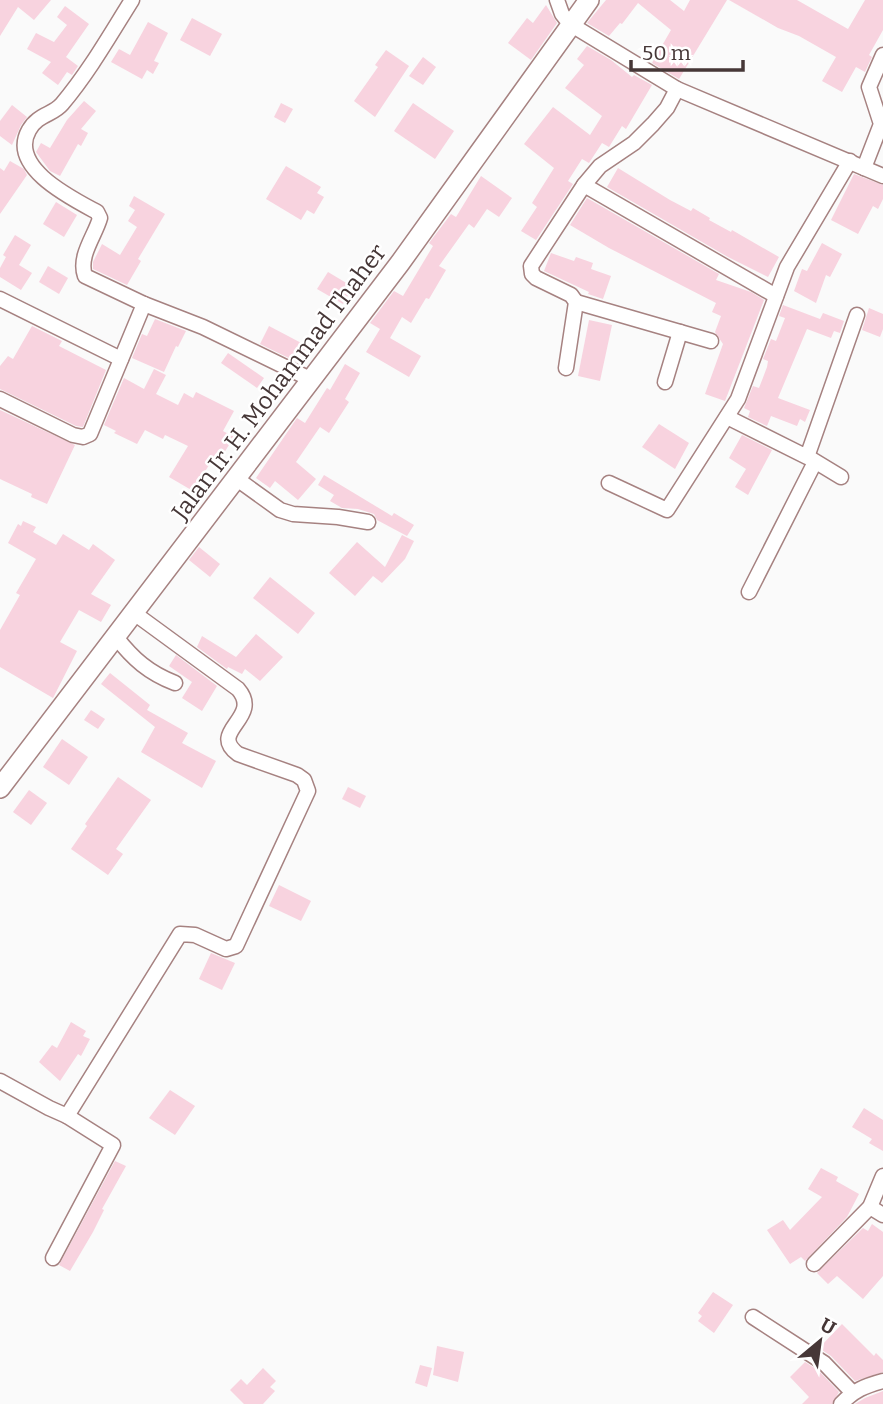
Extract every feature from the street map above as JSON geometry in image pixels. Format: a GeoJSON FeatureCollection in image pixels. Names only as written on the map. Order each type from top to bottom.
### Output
{"type":"FeatureCollection","features":[{"type":"Feature","properties":{"kind":"main road","name":"Jalan Ir. H. Mohammad Thaher"},"geometry":{"type":"LineString","coordinates":[[0,787],[400,262],[589,0]]}},
{"type":"Feature","properties":{"kind":"street"},"geometry":{"type":"LineString","coordinates":[[132,0],[85,75],[60,107],[40,117],[29,130],[23,146],[25,154],[37,172],[66,194],[97,212],[100,218],[85,256],[85,276],[144,304],[203,327],[310,379]]}},
{"type":"Feature","properties":{"kind":"street"},"geometry":{"type":"LineString","coordinates":[[557,0],[562,14],[570,24],[677,89],[883,176]]}},
{"type":"Feature","properties":{"kind":"street"},"geometry":{"type":"LineString","coordinates":[[863,168],[880,130],[880,117],[869,87],[883,55]]}},
{"type":"Feature","properties":{"kind":"street"},"geometry":{"type":"LineString","coordinates":[[677,89],[667,108],[653,124],[634,143],[600,166],[584,185],[531,266],[532,274],[571,295],[576,302],[711,341]]}},
{"type":"Feature","properties":{"kind":"street"},"geometry":{"type":"LineString","coordinates":[[608,483],[667,510],[738,399],[787,267],[850,161]]}},
{"type":"Feature","properties":{"kind":"street"},"geometry":{"type":"LineString","coordinates":[[584,185],[776,296]]}},
{"type":"Feature","properties":{"kind":"street"},"geometry":{"type":"LineString","coordinates":[[0,299],[121,359]]}},
{"type":"Feature","properties":{"kind":"street"},"geometry":{"type":"LineString","coordinates":[[566,368],[576,302]]}},
{"type":"Feature","properties":{"kind":"street"},"geometry":{"type":"LineString","coordinates":[[0,399],[73,435],[83,438],[90,434],[144,304]]}},
{"type":"Feature","properties":{"kind":"street"},"geometry":{"type":"LineString","coordinates":[[749,592],[811,459],[857,315]]}},
{"type":"Feature","properties":{"kind":"street"},"geometry":{"type":"LineString","coordinates":[[664,382],[680,332]]}},
{"type":"Feature","properties":{"kind":"street"},"geometry":{"type":"LineString","coordinates":[[727,417],[841,477]]}},
{"type":"Feature","properties":{"kind":"street"},"geometry":{"type":"LineString","coordinates":[[237,479],[280,510],[293,514],[368,522]]}},
{"type":"Feature","properties":{"kind":"street"},"geometry":{"type":"LineString","coordinates":[[67,1116],[180,934],[195,935],[226,949],[236,946],[308,791],[303,780],[297,775],[239,754],[231,748],[227,741],[228,736],[245,710],[243,696],[238,689],[134,613]]}},
{"type":"Feature","properties":{"kind":"street"},"geometry":{"type":"LineString","coordinates":[[116,637],[132,658],[145,668],[175,683]]}},
{"type":"Feature","properties":{"kind":"street"},"geometry":{"type":"LineString","coordinates":[[0,1081],[67,1116],[113,1145],[52,1258]]}},
{"type":"Feature","properties":{"kind":"street"},"geometry":{"type":"LineString","coordinates":[[814,1264],[877,1211],[883,1176]]}},
{"type":"Feature","properties":{"kind":"street"},"geometry":{"type":"LineString","coordinates":[[753,1317],[824,1363],[852,1392]]}},
{"type":"Feature","properties":{"kind":"street"},"geometry":{"type":"LineString","coordinates":[[841,1404],[862,1386],[883,1381]]}},
{"type":"Feature","properties":{"kind":"building"},"geometry":{"type":"Polygon","coordinates":[[[0,0],[51,0],[34,20],[18,7],[0,36],[0,0]]]}},
{"type":"Feature","properties":{"kind":"building"},"geometry":{"type":"Polygon","coordinates":[[[606,0],[670,0],[684,11],[690,0],[727,0],[679,79],[652,63],[671,30],[638,3],[609,36],[587,23],[606,0]]]}},
{"type":"Feature","properties":{"kind":"building"},"geometry":{"type":"Polygon","coordinates":[[[729,0],[797,0],[848,29],[865,0],[883,0],[883,30],[869,55],[872,57],[865,72],[856,67],[842,92],[822,81],[836,57],[729,0]]]}},
{"type":"Feature","properties":{"kind":"building"},"geometry":{"type":"Polygon","coordinates":[[[546,5],[557,23],[531,60],[508,43],[527,18],[533,23],[546,5]]]}},
{"type":"Feature","properties":{"kind":"building"},"geometry":{"type":"Polygon","coordinates":[[[65,6],[89,24],[66,57],[78,66],[72,75],[67,72],[58,85],[42,73],[51,62],[27,49],[36,33],[54,42],[67,25],[57,17],[65,6]]]}},
{"type":"Feature","properties":{"kind":"building"},"geometry":{"type":"Polygon","coordinates":[[[192,18],[222,34],[210,56],[180,40],[192,18]]]}},
{"type":"Feature","properties":{"kind":"building"},"geometry":{"type":"Polygon","coordinates":[[[148,22],[168,33],[154,61],[159,63],[153,74],[147,70],[142,79],[111,62],[119,49],[130,55],[148,22]]]}},
{"type":"Feature","properties":{"kind":"building"},"geometry":{"type":"Polygon","coordinates":[[[587,46],[632,77],[634,75],[652,85],[626,129],[622,126],[609,147],[602,143],[589,163],[582,159],[568,181],[573,184],[536,240],[521,231],[537,207],[532,203],[554,168],[524,144],[553,107],[590,135],[602,116],[565,88],[584,65],[577,59],[587,46]]]}},
{"type":"Feature","properties":{"kind":"building"},"geometry":{"type":"Polygon","coordinates":[[[386,50],[409,66],[375,117],[354,101],[378,67],[375,65],[386,50]]]}},
{"type":"Feature","properties":{"kind":"building"},"geometry":{"type":"Polygon","coordinates":[[[423,57],[436,67],[423,85],[409,76],[423,57]]]}},
{"type":"Feature","properties":{"kind":"building"},"geometry":{"type":"Polygon","coordinates":[[[84,101],[96,111],[81,129],[88,133],[81,146],[78,144],[60,176],[50,171],[36,152],[41,143],[50,148],[67,120],[84,101]]]}},
{"type":"Feature","properties":{"kind":"building"},"geometry":{"type":"Polygon","coordinates":[[[281,103],[293,109],[285,123],[274,117],[281,103]]]}},
{"type":"Feature","properties":{"kind":"building"},"geometry":{"type":"Polygon","coordinates":[[[413,103],[454,131],[435,159],[394,131],[413,103]]]}},
{"type":"Feature","properties":{"kind":"building"},"geometry":{"type":"Polygon","coordinates":[[[12,105],[27,117],[12,145],[0,136],[0,121],[12,105]]]}},
{"type":"Feature","properties":{"kind":"building"},"geometry":{"type":"Polygon","coordinates":[[[10,161],[24,169],[27,175],[0,214],[0,168],[4,171],[10,161]]]}},
{"type":"Feature","properties":{"kind":"building"},"geometry":{"type":"Polygon","coordinates":[[[286,166],[321,187],[317,193],[324,197],[314,214],[307,210],[301,220],[266,199],[286,166]]]}},
{"type":"Feature","properties":{"kind":"building"},"geometry":{"type":"Polygon","coordinates":[[[618,168],[670,200],[691,211],[693,208],[710,218],[709,220],[779,257],[768,277],[607,187],[618,168]]]}},
{"type":"Feature","properties":{"kind":"building"},"geometry":{"type":"Polygon","coordinates":[[[854,174],[883,185],[883,199],[878,209],[873,206],[858,234],[831,220],[854,174]]]}},
{"type":"Feature","properties":{"kind":"building"},"geometry":{"type":"Polygon","coordinates":[[[481,176],[512,198],[499,217],[487,209],[474,228],[469,224],[439,266],[446,270],[429,299],[426,298],[411,323],[402,317],[390,338],[421,356],[409,377],[366,352],[380,329],[370,323],[394,291],[403,296],[433,246],[429,243],[451,214],[456,217],[481,176]]]}},
{"type":"Feature","properties":{"kind":"building"},"geometry":{"type":"Polygon","coordinates":[[[134,196],[165,214],[138,259],[141,261],[127,285],[93,269],[93,262],[102,244],[120,255],[137,227],[128,221],[135,210],[129,206],[134,196]]]}},
{"type":"Feature","properties":{"kind":"building"},"geometry":{"type":"Polygon","coordinates":[[[587,198],[719,274],[716,280],[751,292],[764,300],[725,401],[705,394],[723,344],[715,332],[721,316],[712,312],[716,303],[570,225],[587,198]]]}},
{"type":"Feature","properties":{"kind":"building"},"geometry":{"type":"Polygon","coordinates":[[[56,202],[77,215],[64,237],[43,224],[56,202]]]}},
{"type":"Feature","properties":{"kind":"building"},"geometry":{"type":"Polygon","coordinates":[[[15,235],[31,245],[19,265],[32,273],[21,290],[0,277],[0,268],[6,257],[3,255],[15,235]]]}},
{"type":"Feature","properties":{"kind":"building"},"geometry":{"type":"Polygon","coordinates":[[[822,243],[842,254],[830,277],[826,275],[816,303],[794,291],[802,269],[807,271],[822,243]]]}},
{"type":"Feature","properties":{"kind":"building"},"geometry":{"type":"Polygon","coordinates":[[[551,253],[574,261],[576,257],[593,263],[591,269],[611,276],[603,299],[544,271],[551,253]]]}},
{"type":"Feature","properties":{"kind":"building"},"geometry":{"type":"Polygon","coordinates":[[[48,266],[68,278],[59,294],[39,282],[48,266]]]}},
{"type":"Feature","properties":{"kind":"building"},"geometry":{"type":"Polygon","coordinates":[[[328,272],[353,287],[343,304],[317,289],[328,272]]]}},
{"type":"Feature","properties":{"kind":"building"},"geometry":{"type":"Polygon","coordinates":[[[783,305],[820,319],[823,313],[844,321],[840,333],[834,331],[831,338],[807,329],[778,398],[810,410],[805,422],[800,419],[797,426],[771,416],[767,426],[748,417],[750,411],[744,408],[753,386],[759,388],[767,367],[768,361],[763,359],[771,339],[776,341],[785,318],[779,316],[783,305]]]}},
{"type":"Feature","properties":{"kind":"building"},"geometry":{"type":"Polygon","coordinates":[[[869,308],[883,314],[880,337],[862,330],[869,308]]]}},
{"type":"Feature","properties":{"kind":"building"},"geometry":{"type":"Polygon","coordinates":[[[155,319],[186,331],[164,372],[132,358],[142,334],[147,336],[155,319]]]}},
{"type":"Feature","properties":{"kind":"building"},"geometry":{"type":"Polygon","coordinates":[[[589,320],[612,325],[600,381],[578,376],[589,320]]]}},
{"type":"Feature","properties":{"kind":"building"},"geometry":{"type":"Polygon","coordinates":[[[32,326],[62,341],[59,346],[106,370],[83,427],[0,389],[0,366],[8,356],[13,359],[32,326]]]}},
{"type":"Feature","properties":{"kind":"building"},"geometry":{"type":"Polygon","coordinates":[[[269,326],[307,346],[299,363],[260,344],[269,326]]]}},
{"type":"Feature","properties":{"kind":"building"},"geometry":{"type":"Polygon","coordinates":[[[228,353],[264,378],[257,388],[221,363],[228,353]]]}},
{"type":"Feature","properties":{"kind":"building"},"geometry":{"type":"Polygon","coordinates":[[[345,364],[360,373],[345,399],[349,402],[329,433],[320,427],[296,462],[316,479],[298,500],[275,481],[270,488],[256,478],[297,418],[305,423],[327,388],[330,390],[345,364]]]}},
{"type":"Feature","properties":{"kind":"building"},"geometry":{"type":"Polygon","coordinates":[[[154,369],[166,375],[156,394],[178,405],[184,393],[193,398],[196,392],[234,411],[223,431],[234,437],[222,456],[217,452],[193,491],[169,477],[188,446],[165,435],[163,439],[145,430],[137,444],[104,425],[124,378],[144,389],[154,369]]]}},
{"type":"Feature","properties":{"kind":"building"},"geometry":{"type":"Polygon","coordinates":[[[0,410],[75,445],[47,504],[0,479],[0,410]]]}},
{"type":"Feature","properties":{"kind":"building"},"geometry":{"type":"Polygon","coordinates":[[[659,424],[689,443],[675,469],[642,447],[659,424]]]}},
{"type":"Feature","properties":{"kind":"building"},"geometry":{"type":"Polygon","coordinates":[[[742,435],[772,450],[748,495],[735,487],[746,469],[729,458],[742,435]]]}},
{"type":"Feature","properties":{"kind":"building"},"geometry":{"type":"Polygon","coordinates":[[[324,475],[392,516],[394,513],[414,525],[407,536],[377,520],[374,514],[342,508],[330,501],[334,495],[318,485],[324,475]]]}},
{"type":"Feature","properties":{"kind":"building"},"geometry":{"type":"Polygon","coordinates":[[[23,521],[36,527],[33,532],[56,545],[63,534],[89,550],[93,544],[115,560],[91,594],[111,605],[101,622],[79,610],[60,642],[77,651],[53,698],[0,667],[0,630],[20,595],[16,593],[36,559],[8,543],[18,524],[21,526],[23,521]]]}},
{"type":"Feature","properties":{"kind":"building"},"geometry":{"type":"Polygon","coordinates":[[[402,535],[414,541],[405,559],[382,583],[373,576],[355,596],[329,573],[357,542],[385,567],[402,535]]]}},
{"type":"Feature","properties":{"kind":"building"},"geometry":{"type":"Polygon","coordinates":[[[199,547],[220,564],[210,577],[189,560],[199,547]]]}},
{"type":"Feature","properties":{"kind":"building"},"geometry":{"type":"Polygon","coordinates":[[[270,577],[315,613],[298,634],[253,598],[270,577]]]}},
{"type":"Feature","properties":{"kind":"building"},"geometry":{"type":"Polygon","coordinates":[[[256,634],[283,657],[260,681],[245,669],[242,674],[228,667],[227,669],[197,647],[202,636],[236,657],[256,634]]]}},
{"type":"Feature","properties":{"kind":"building"},"geometry":{"type":"Polygon","coordinates":[[[176,655],[217,686],[202,711],[182,698],[192,682],[169,666],[176,655]]]}},
{"type":"Feature","properties":{"kind":"building"},"geometry":{"type":"Polygon","coordinates":[[[110,673],[150,705],[147,710],[188,733],[182,743],[216,761],[202,788],[141,752],[155,727],[101,684],[110,673]]]}},
{"type":"Feature","properties":{"kind":"building"},"geometry":{"type":"Polygon","coordinates":[[[91,710],[105,719],[98,729],[84,720],[91,710]]]}},
{"type":"Feature","properties":{"kind":"building"},"geometry":{"type":"Polygon","coordinates":[[[62,739],[88,757],[69,785],[43,767],[62,739]]]}},
{"type":"Feature","properties":{"kind":"building"},"geometry":{"type":"Polygon","coordinates":[[[118,777],[151,800],[116,849],[123,854],[108,875],[71,849],[118,777]]]}},
{"type":"Feature","properties":{"kind":"building"},"geometry":{"type":"Polygon","coordinates":[[[348,787],[366,796],[360,808],[342,799],[348,787]]]}},
{"type":"Feature","properties":{"kind":"building"},"geometry":{"type":"Polygon","coordinates":[[[29,790],[47,803],[31,825],[13,812],[29,790]]]}},
{"type":"Feature","properties":{"kind":"building"},"geometry":{"type":"Polygon","coordinates":[[[279,885],[311,901],[301,921],[269,906],[279,885]]]}},
{"type":"Feature","properties":{"kind":"building"},"geometry":{"type":"Polygon","coordinates":[[[211,953],[235,963],[222,990],[199,979],[211,953]]]}},
{"type":"Feature","properties":{"kind":"building"},"geometry":{"type":"Polygon","coordinates":[[[71,1022],[86,1031],[83,1036],[90,1039],[81,1056],[78,1054],[60,1081],[39,1062],[52,1045],[57,1048],[71,1022]]]}},
{"type":"Feature","properties":{"kind":"building"},"geometry":{"type":"Polygon","coordinates":[[[170,1090],[195,1106],[175,1135],[149,1118],[170,1090]]]}},
{"type":"Feature","properties":{"kind":"building"},"geometry":{"type":"Polygon","coordinates":[[[864,1108],[883,1120],[883,1151],[869,1143],[872,1139],[852,1127],[864,1108]]]}},
{"type":"Feature","properties":{"kind":"building"},"geometry":{"type":"Polygon","coordinates":[[[115,1161],[126,1166],[70,1271],[59,1265],[115,1161]]]}},
{"type":"Feature","properties":{"kind":"building"},"geometry":{"type":"Polygon","coordinates":[[[821,1168],[838,1177],[836,1181],[859,1194],[847,1217],[805,1261],[801,1257],[790,1264],[767,1230],[783,1220],[790,1230],[822,1197],[808,1189],[821,1168]]]}},
{"type":"Feature","properties":{"kind":"building"},"geometry":{"type":"Polygon","coordinates":[[[872,1224],[883,1232],[883,1276],[863,1299],[837,1276],[828,1284],[817,1273],[863,1228],[868,1231],[872,1224]]]}},
{"type":"Feature","properties":{"kind":"building"},"geometry":{"type":"Polygon","coordinates":[[[713,1292],[733,1305],[714,1333],[698,1321],[702,1316],[698,1313],[713,1292]]]}},
{"type":"Feature","properties":{"kind":"building"},"geometry":{"type":"Polygon","coordinates":[[[842,1324],[874,1356],[876,1353],[883,1360],[883,1372],[855,1381],[831,1356],[819,1348],[842,1324]]]}},
{"type":"Feature","properties":{"kind":"building"},"geometry":{"type":"Polygon","coordinates":[[[437,1346],[464,1352],[458,1382],[433,1375],[437,1346]]]}},
{"type":"Feature","properties":{"kind":"building"},"geometry":{"type":"Polygon","coordinates":[[[805,1362],[818,1370],[839,1392],[832,1404],[802,1404],[809,1397],[790,1377],[805,1362]]]}},
{"type":"Feature","properties":{"kind":"building"},"geometry":{"type":"Polygon","coordinates":[[[420,1365],[432,1368],[427,1387],[415,1383],[420,1365]]]}},
{"type":"Feature","properties":{"kind":"building"},"geometry":{"type":"Polygon","coordinates":[[[263,1368],[276,1381],[270,1387],[275,1391],[263,1404],[244,1404],[230,1390],[241,1379],[247,1385],[263,1368]]]}},
{"type":"Feature","properties":{"kind":"building"},"geometry":{"type":"Polygon","coordinates":[[[883,1391],[883,1404],[855,1404],[865,1398],[883,1391]]]}}]}
